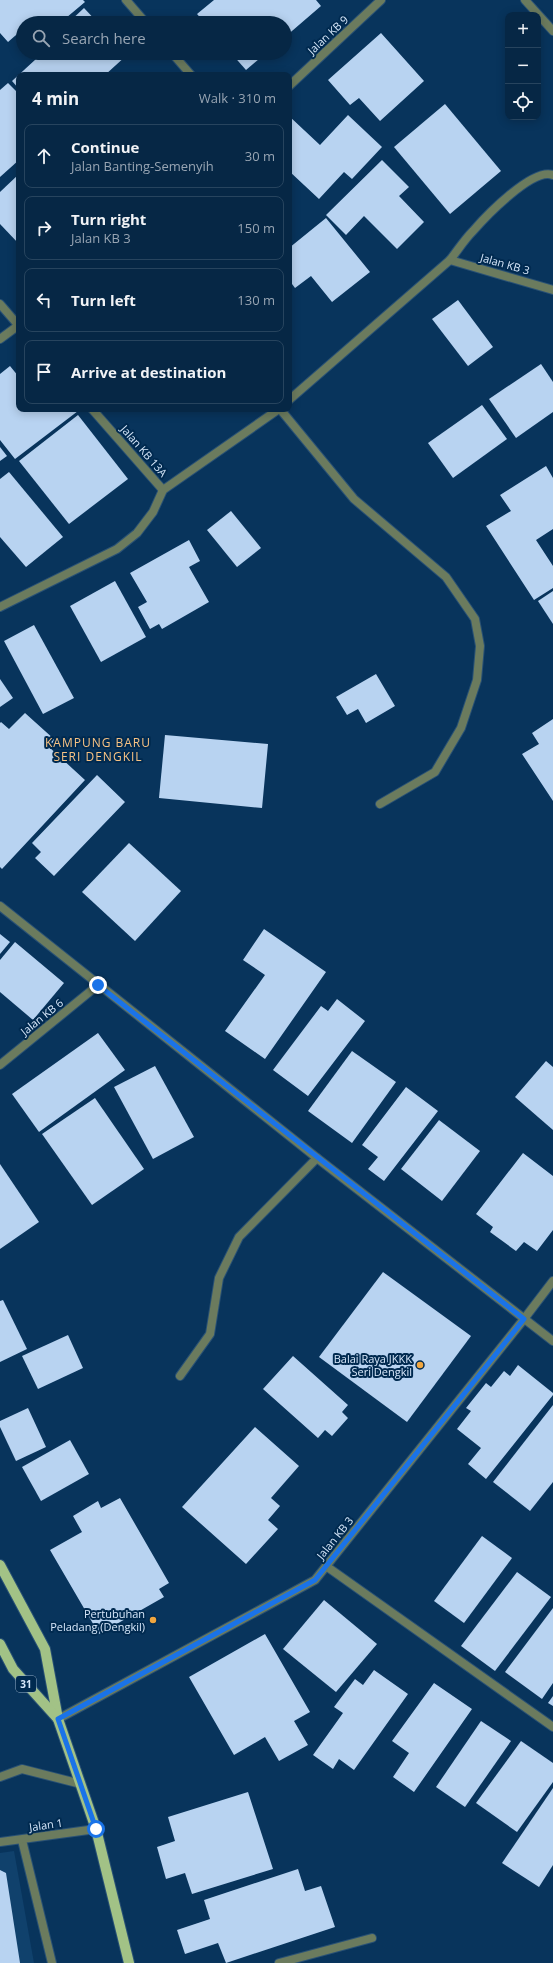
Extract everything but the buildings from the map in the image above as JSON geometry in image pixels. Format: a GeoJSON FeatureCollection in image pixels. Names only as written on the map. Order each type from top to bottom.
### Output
{"type":"FeatureCollection","features":[{"type":"Feature","properties":{"kind":"main road","name":"31"},"geometry":{"type":"LineString","coordinates":[[0,1565],[45,1648],[58,1719],[96,1829],[130,1963]]}},
{"type":"Feature","properties":{"kind":"main road","name":"31"},"geometry":{"type":"LineString","coordinates":[[0,1644],[13,1669],[58,1719]]}},
{"type":"Feature","properties":{"kind":"street"},"geometry":{"type":"LineString","coordinates":[[126,0],[140,16]]}},
{"type":"Feature","properties":{"kind":"street","name":"Jalan KB 9"},"geometry":{"type":"LineString","coordinates":[[292,83],[382,0]]}},
{"type":"Feature","properties":{"kind":"street"},"geometry":{"type":"LineString","coordinates":[[525,0],[553,31]]}},
{"type":"Feature","properties":{"kind":"street"},"geometry":{"type":"LineString","coordinates":[[178,60],[188,72]]}},
{"type":"Feature","properties":{"kind":"street"},"geometry":{"type":"LineString","coordinates":[[292,397],[450,260],[472,232],[496,207],[540,174],[553,175]]}},
{"type":"Feature","properties":{"kind":"street","name":"Jalan KB 3"},"geometry":{"type":"LineString","coordinates":[[450,260],[553,290]]}},
{"type":"Feature","properties":{"kind":"street"},"geometry":{"type":"LineString","coordinates":[[0,304],[16,322]]}},
{"type":"Feature","properties":{"kind":"street"},"geometry":{"type":"LineString","coordinates":[[0,339],[16,327]]}},
{"type":"Feature","properties":{"kind":"street","name":"Jalan KB 13A"},"geometry":{"type":"LineString","coordinates":[[95,412],[164,490]]}},
{"type":"Feature","properties":{"kind":"street"},"geometry":{"type":"LineString","coordinates":[[0,607],[117,549],[137,533],[153,512],[164,490],[276,412]]}},
{"type":"Feature","properties":{"kind":"street"},"geometry":{"type":"LineString","coordinates":[[282,412],[354,499],[446,577],[475,618],[480,646],[477,680],[460,728],[435,772],[380,804]]}},
{"type":"Feature","properties":{"kind":"street"},"geometry":{"type":"LineString","coordinates":[[0,906],[317,1158],[553,1341]]}},
{"type":"Feature","properties":{"kind":"street","name":"Jalan KB 6"},"geometry":{"type":"LineString","coordinates":[[0,1065],[98,985]]}},
{"type":"Feature","properties":{"kind":"street"},"geometry":{"type":"LineString","coordinates":[[180,1376],[210,1334],[219,1278],[239,1237],[317,1158]]}},
{"type":"Feature","properties":{"kind":"street","name":"Jalan KB 3"},"geometry":{"type":"LineString","coordinates":[[58,1719],[315,1580],[524,1319],[553,1280]]}},
{"type":"Feature","properties":{"kind":"street"},"geometry":{"type":"LineString","coordinates":[[326,1566],[553,1727]]}},
{"type":"Feature","properties":{"kind":"street"},"geometry":{"type":"LineString","coordinates":[[0,1777],[22,1769],[81,1784]]}},
{"type":"Feature","properties":{"kind":"street","name":"Jalan 1"},"geometry":{"type":"LineString","coordinates":[[0,1842],[96,1829]]}},
{"type":"Feature","properties":{"kind":"street"},"geometry":{"type":"LineString","coordinates":[[22,1840],[52,1963]]}},
{"type":"Feature","properties":{"kind":"street"},"geometry":{"type":"LineString","coordinates":[[279,1963],[372,1938]]}},
{"type":"Feature","properties":{"kind":"shaded area"},"geometry":{"type":"Polygon","coordinates":[[[14,1851],[34,1963],[0,1963],[0,1853],[14,1851]]]}},
{"type":"Feature","properties":{"kind":"place","name":"Balai Raya JKKK Seri Dengkil"},"geometry":{"type":"Point","coordinates":[420,1365]}},
{"type":"Feature","properties":{"kind":"place","name":"Pertubuhan Peladang (Dengkil)"},"geometry":{"type":"Point","coordinates":[153,1620]}},
{"type":"Feature","properties":{"kind":"district","name":"KAMPUNG BARU SERI DENGKIL"},"geometry":{"type":"Point","coordinates":[98,750]}},
{"type":"Feature","properties":{"kind":"route"},"geometry":{"type":"LineString","coordinates":[[96,1829],[58,1719],[315,1580],[524,1319],[98,985]]}}]}
